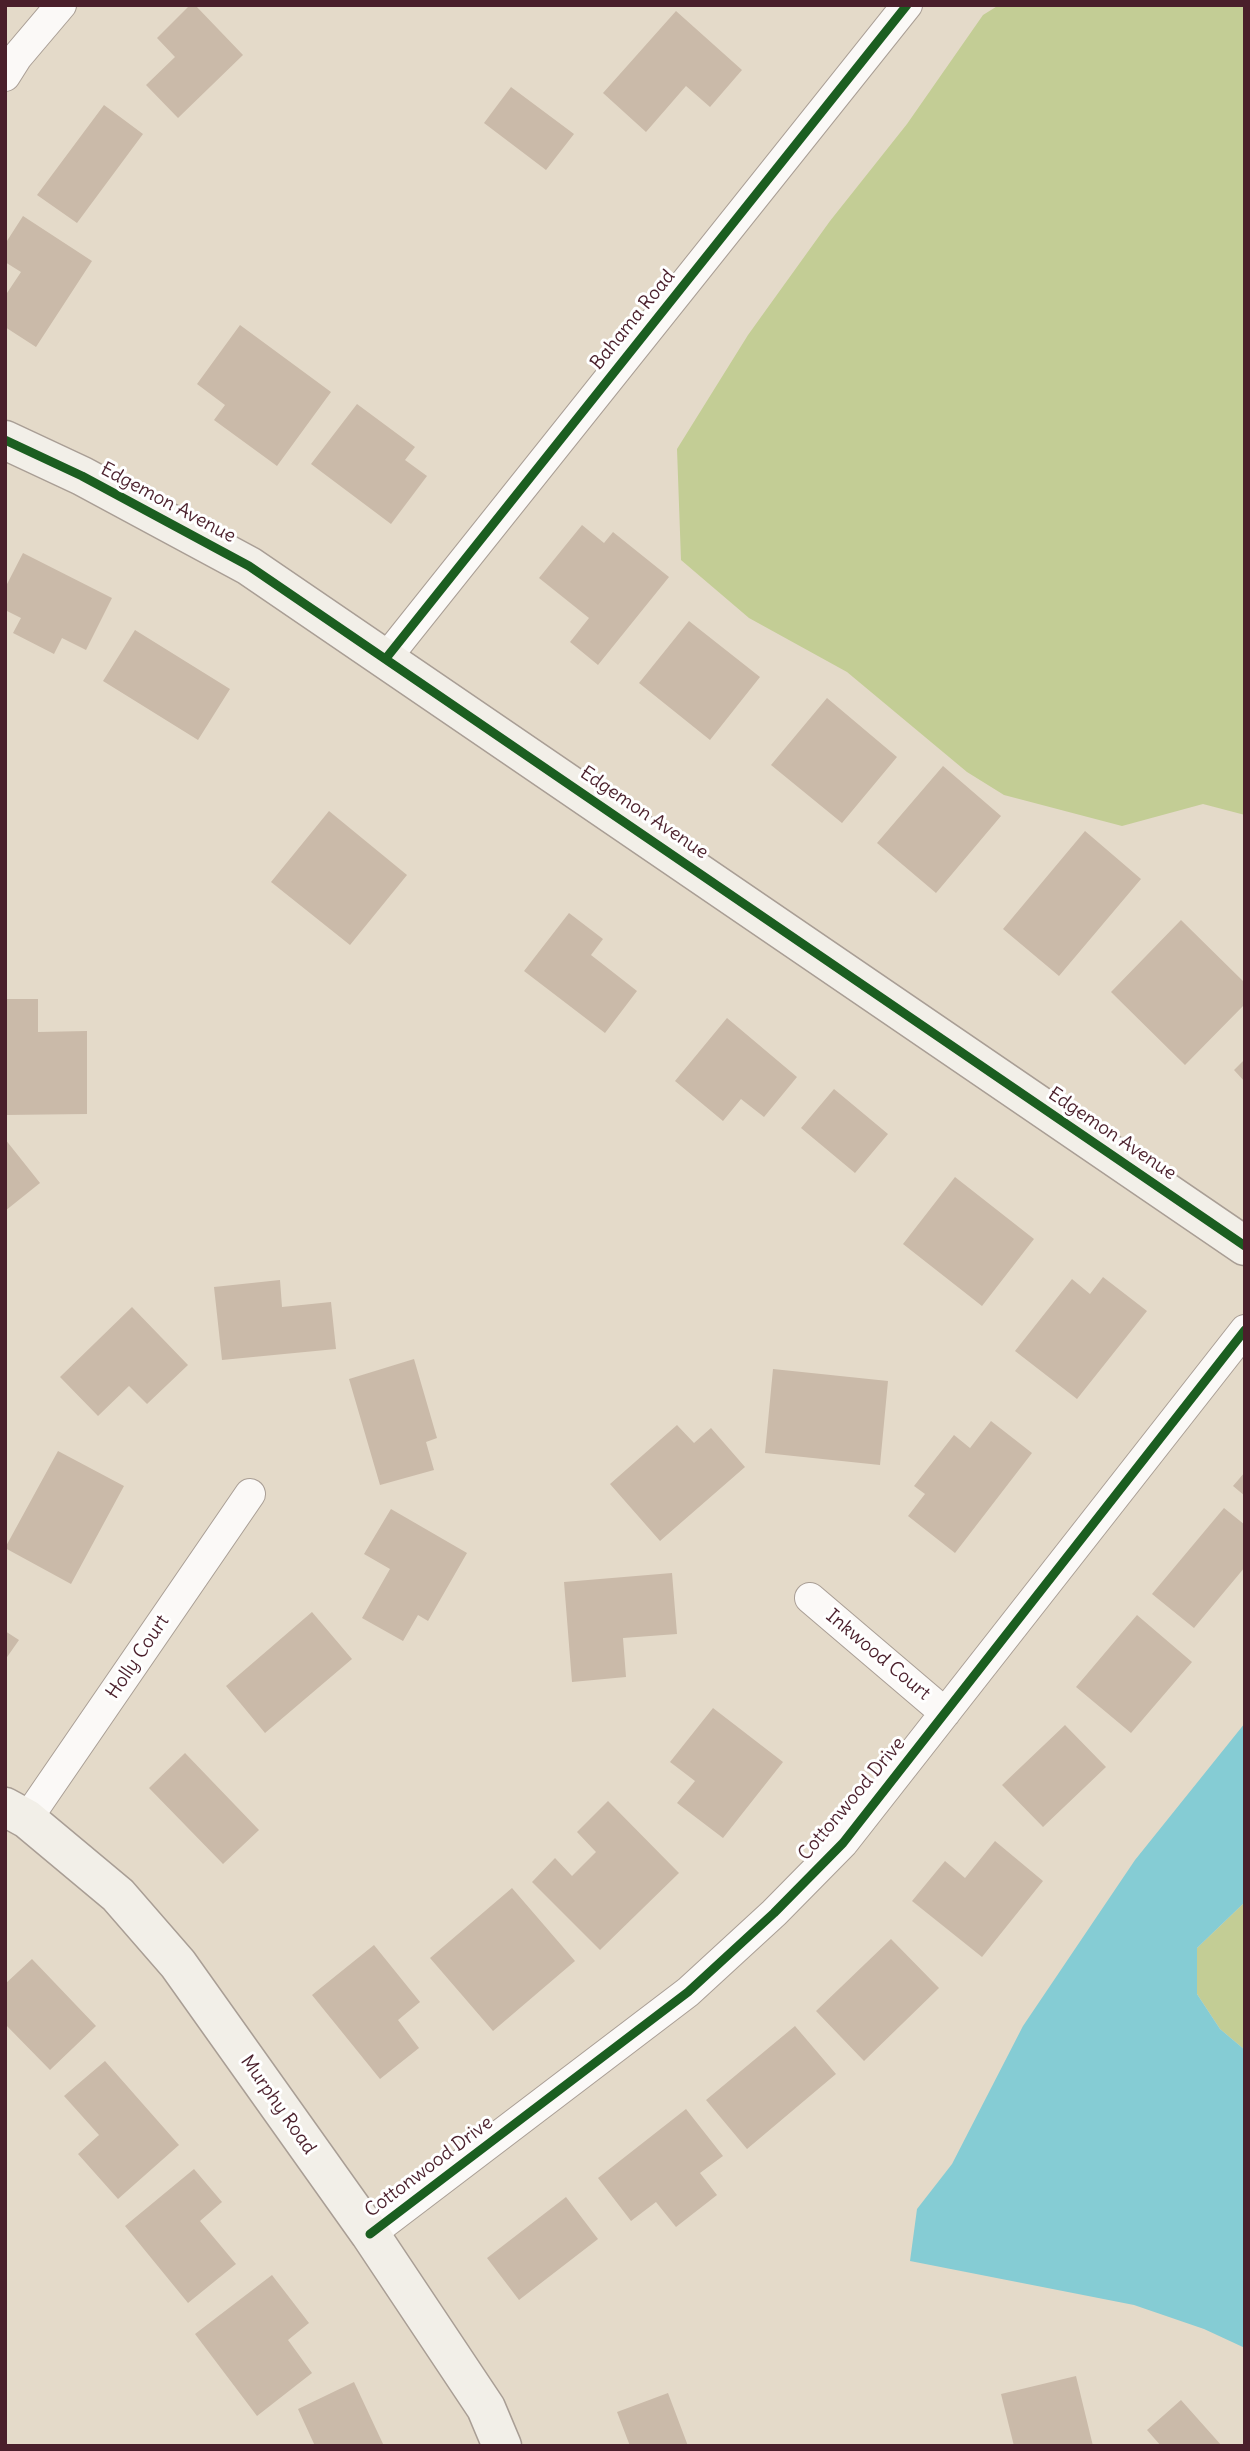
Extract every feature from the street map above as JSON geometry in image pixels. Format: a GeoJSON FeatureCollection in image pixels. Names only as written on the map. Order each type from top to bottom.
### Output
{"type":"FeatureCollection","features":[{"type":"Feature","properties":{"kind":"street"},"geometry":{"type":"LineString","coordinates":[[5,76],[17,57],[61,5]]}},
{"type":"Feature","properties":{"kind":"street","name":"Bahama Road"},"geometry":{"type":"LineString","coordinates":[[387,657],[907,5]]}},
{"type":"Feature","properties":{"kind":"street","name":"Edgemon Avenue"},"geometry":{"type":"LineString","coordinates":[[5,440],[82,476],[249,566],[387,657],[1245,1246]]}},
{"type":"Feature","properties":{"kind":"street","name":"Cottonwood Drive"},"geometry":{"type":"LineString","coordinates":[[370,2234],[688,1992],[774,1913],[843,1843],[1245,1330]]}},
{"type":"Feature","properties":{"kind":"street","name":"Holly Court"},"geometry":{"type":"LineString","coordinates":[[16,1813],[250,1494]]}},
{"type":"Feature","properties":{"kind":"street","name":"Inkwood Court"},"geometry":{"type":"LineString","coordinates":[[810,1598],[945,1713]]}},
{"type":"Feature","properties":{"kind":"street","name":"Murphy Road"},"geometry":{"type":"LineString","coordinates":[[16,1813],[118,1895],[178,1964],[370,2234],[486,2408],[502,2446]]}},
{"type":"Feature","properties":{"kind":"green space"},"geometry":{"type":"Polygon","coordinates":[[[999,5],[1245,5],[1245,815],[1203,804],[1122,826],[1004,795],[967,772],[847,672],[749,618],[681,560],[677,449],[748,335],[830,221],[907,124],[983,15],[999,5]]]}},
{"type":"Feature","properties":{"kind":"green space"},"geometry":{"type":"Polygon","coordinates":[[[1245,1902],[1245,2050],[1220,2029],[1197,1994],[1197,1948],[1245,1902]]]}},
{"type":"Feature","properties":{"kind":"water"},"geometry":{"type":"Polygon","coordinates":[[[1245,1723],[1245,1902],[1197,1948],[1197,1994],[1220,2029],[1245,2050],[1245,2348],[1204,2329],[1134,2305],[910,2261],[917,2209],[952,2164],[1023,2026],[1135,1860],[1245,1723]]]}},
{"type":"Feature","properties":{"kind":"building"},"geometry":{"type":"Polygon","coordinates":[[[190,5],[195,5],[243,55],[178,118],[146,85],[175,57],[157,38],[190,5]]]}},
{"type":"Feature","properties":{"kind":"building"},"geometry":{"type":"Polygon","coordinates":[[[676,11],[742,70],[710,107],[686,86],[646,132],[603,93],[676,11]]]}},
{"type":"Feature","properties":{"kind":"building"},"geometry":{"type":"Polygon","coordinates":[[[511,87],[574,134],[546,170],[484,123],[511,87]]]}},
{"type":"Feature","properties":{"kind":"building"},"geometry":{"type":"Polygon","coordinates":[[[104,105],[143,134],[77,223],[37,195],[104,105]]]}},
{"type":"Feature","properties":{"kind":"building"},"geometry":{"type":"Polygon","coordinates":[[[23,216],[92,261],[36,347],[5,327],[5,296],[21,272],[5,262],[5,244],[23,216]]]}},
{"type":"Feature","properties":{"kind":"building"},"geometry":{"type":"Polygon","coordinates":[[[240,325],[331,392],[277,466],[214,420],[225,405],[197,384],[240,325]]]}},
{"type":"Feature","properties":{"kind":"building"},"geometry":{"type":"Polygon","coordinates":[[[357,404],[415,447],[405,460],[427,476],[391,524],[311,464],[357,404]]]}},
{"type":"Feature","properties":{"kind":"building"},"geometry":{"type":"Polygon","coordinates":[[[582,525],[604,543],[613,532],[669,577],[598,665],[570,642],[589,618],[539,578],[582,525]]]}},
{"type":"Feature","properties":{"kind":"building"},"geometry":{"type":"Polygon","coordinates":[[[23,553],[112,598],[86,650],[62,638],[54,654],[13,633],[21,618],[5,610],[5,588],[23,553]]]}},
{"type":"Feature","properties":{"kind":"building"},"geometry":{"type":"Polygon","coordinates":[[[689,621],[760,677],[710,740],[639,683],[689,621]]]}},
{"type":"Feature","properties":{"kind":"building"},"geometry":{"type":"Polygon","coordinates":[[[135,630],[230,689],[198,740],[103,681],[135,630]]]}},
{"type":"Feature","properties":{"kind":"building"},"geometry":{"type":"Polygon","coordinates":[[[827,698],[897,757],[842,823],[771,765],[827,698]]]}},
{"type":"Feature","properties":{"kind":"building"},"geometry":{"type":"Polygon","coordinates":[[[943,766],[1001,816],[936,893],[877,843],[943,766]]]}},
{"type":"Feature","properties":{"kind":"building"},"geometry":{"type":"Polygon","coordinates":[[[329,811],[407,875],[350,945],[271,882],[329,811]]]}},
{"type":"Feature","properties":{"kind":"building"},"geometry":{"type":"Polygon","coordinates":[[[1085,831],[1141,879],[1059,976],[1003,929],[1085,831]]]}},
{"type":"Feature","properties":{"kind":"building"},"geometry":{"type":"Polygon","coordinates":[[[569,913],[603,939],[591,955],[637,991],[605,1033],[524,971],[569,913]]]}},
{"type":"Feature","properties":{"kind":"building"},"geometry":{"type":"Polygon","coordinates":[[[1181,920],[1245,983],[1245,1004],[1185,1065],[1111,992],[1181,920]]]}},
{"type":"Feature","properties":{"kind":"building"},"geometry":{"type":"Polygon","coordinates":[[[5,999],[38,999],[38,1032],[87,1031],[87,1114],[5,1115],[5,999]]]}},
{"type":"Feature","properties":{"kind":"building"},"geometry":{"type":"Polygon","coordinates":[[[727,1018],[797,1077],[764,1117],[741,1099],[723,1121],[675,1081],[727,1018]]]}},
{"type":"Feature","properties":{"kind":"building"},"geometry":{"type":"Polygon","coordinates":[[[1245,1059],[1245,1082],[1234,1070],[1245,1059]]]}},
{"type":"Feature","properties":{"kind":"building"},"geometry":{"type":"Polygon","coordinates":[[[834,1089],[888,1134],[855,1173],[801,1128],[834,1089]]]}},
{"type":"Feature","properties":{"kind":"building"},"geometry":{"type":"Polygon","coordinates":[[[5,1139],[40,1183],[5,1211],[5,1139]]]}},
{"type":"Feature","properties":{"kind":"building"},"geometry":{"type":"Polygon","coordinates":[[[955,1177],[1034,1239],[982,1306],[903,1244],[955,1177]]]}},
{"type":"Feature","properties":{"kind":"building"},"geometry":{"type":"Polygon","coordinates":[[[1103,1277],[1147,1311],[1077,1399],[1015,1351],[1072,1279],[1090,1294],[1103,1277]]]}},
{"type":"Feature","properties":{"kind":"building"},"geometry":{"type":"Polygon","coordinates":[[[280,1280],[282,1307],[331,1302],[336,1349],[222,1360],[214,1287],[280,1280]]]}},
{"type":"Feature","properties":{"kind":"building"},"geometry":{"type":"Polygon","coordinates":[[[132,1307],[188,1365],[147,1404],[129,1386],[98,1416],[60,1377],[132,1307]]]}},
{"type":"Feature","properties":{"kind":"building"},"geometry":{"type":"Polygon","coordinates":[[[414,1359],[437,1438],[426,1442],[434,1470],[380,1485],[349,1379],[414,1359]]]}},
{"type":"Feature","properties":{"kind":"building"},"geometry":{"type":"Polygon","coordinates":[[[773,1369],[888,1381],[880,1465],[765,1453],[773,1369]]]}},
{"type":"Feature","properties":{"kind":"building"},"geometry":{"type":"Polygon","coordinates":[[[991,1421],[1032,1453],[955,1553],[908,1516],[925,1494],[914,1486],[954,1435],[970,1448],[991,1421]]]}},
{"type":"Feature","properties":{"kind":"building"},"geometry":{"type":"Polygon","coordinates":[[[677,1425],[694,1443],[711,1428],[745,1467],[660,1541],[610,1484],[677,1425]]]}},
{"type":"Feature","properties":{"kind":"building"},"geometry":{"type":"Polygon","coordinates":[[[58,1451],[124,1486],[71,1584],[5,1548],[58,1451]]]}},
{"type":"Feature","properties":{"kind":"building"},"geometry":{"type":"Polygon","coordinates":[[[1245,1472],[1245,1496],[1233,1486],[1245,1472]]]}},
{"type":"Feature","properties":{"kind":"building"},"geometry":{"type":"Polygon","coordinates":[[[1224,1508],[1245,1525],[1245,1567],[1194,1628],[1152,1594],[1224,1508]]]}},
{"type":"Feature","properties":{"kind":"building"},"geometry":{"type":"Polygon","coordinates":[[[391,1509],[467,1553],[428,1621],[418,1615],[403,1641],[362,1618],[390,1569],[364,1554],[391,1509]]]}},
{"type":"Feature","properties":{"kind":"building"},"geometry":{"type":"Polygon","coordinates":[[[672,1573],[677,1634],[623,1638],[626,1677],[572,1682],[564,1582],[672,1573]]]}},
{"type":"Feature","properties":{"kind":"building"},"geometry":{"type":"Polygon","coordinates":[[[312,1612],[352,1659],[265,1733],[226,1686],[312,1612]]]}},
{"type":"Feature","properties":{"kind":"building"},"geometry":{"type":"Polygon","coordinates":[[[1137,1615],[1192,1662],[1131,1733],[1076,1687],[1137,1615]]]}},
{"type":"Feature","properties":{"kind":"building"},"geometry":{"type":"Polygon","coordinates":[[[5,1631],[19,1640],[5,1660],[5,1631]]]}},
{"type":"Feature","properties":{"kind":"building"},"geometry":{"type":"Polygon","coordinates":[[[713,1708],[783,1762],[723,1838],[677,1803],[695,1781],[670,1762],[713,1708]]]}},
{"type":"Feature","properties":{"kind":"building"},"geometry":{"type":"Polygon","coordinates":[[[1065,1725],[1106,1767],[1043,1827],[1002,1785],[1065,1725]]]}},
{"type":"Feature","properties":{"kind":"building"},"geometry":{"type":"Polygon","coordinates":[[[185,1753],[259,1830],[223,1864],[149,1788],[185,1753]]]}},
{"type":"Feature","properties":{"kind":"building"},"geometry":{"type":"Polygon","coordinates":[[[608,1801],[679,1873],[600,1950],[532,1882],[555,1858],[572,1876],[596,1852],[577,1832],[608,1801]]]}},
{"type":"Feature","properties":{"kind":"building"},"geometry":{"type":"Polygon","coordinates":[[[995,1841],[1043,1881],[982,1957],[912,1901],[945,1861],[965,1878],[995,1841]]]}},
{"type":"Feature","properties":{"kind":"building"},"geometry":{"type":"Polygon","coordinates":[[[512,1888],[575,1961],[493,2031],[430,1958],[512,1888]]]}},
{"type":"Feature","properties":{"kind":"building"},"geometry":{"type":"Polygon","coordinates":[[[891,1939],[939,1988],[864,2061],[816,2011],[891,1939]]]}},
{"type":"Feature","properties":{"kind":"building"},"geometry":{"type":"Polygon","coordinates":[[[374,1945],[420,2002],[398,2020],[419,2048],[380,2079],[312,1995],[374,1945]]]}},
{"type":"Feature","properties":{"kind":"building"},"geometry":{"type":"Polygon","coordinates":[[[32,1959],[96,2026],[50,2070],[5,2024],[5,1984],[32,1959]]]}},
{"type":"Feature","properties":{"kind":"building"},"geometry":{"type":"Polygon","coordinates":[[[795,2026],[836,2074],[747,2149],[706,2100],[795,2026]]]}},
{"type":"Feature","properties":{"kind":"building"},"geometry":{"type":"Polygon","coordinates":[[[105,2061],[179,2145],[118,2199],[78,2154],[99,2135],[64,2096],[105,2061]]]}},
{"type":"Feature","properties":{"kind":"building"},"geometry":{"type":"Polygon","coordinates":[[[686,2109],[723,2156],[700,2173],[717,2195],[676,2227],[656,2202],[631,2221],[598,2178],[686,2109]]]}},
{"type":"Feature","properties":{"kind":"building"},"geometry":{"type":"Polygon","coordinates":[[[194,2169],[222,2202],[200,2221],[236,2264],[188,2303],[125,2226],[194,2169]]]}},
{"type":"Feature","properties":{"kind":"building"},"geometry":{"type":"Polygon","coordinates":[[[566,2197],[598,2239],[519,2300],[487,2258],[566,2197]]]}},
{"type":"Feature","properties":{"kind":"building"},"geometry":{"type":"Polygon","coordinates":[[[272,2275],[309,2323],[288,2340],[312,2373],[257,2416],[195,2334],[272,2275]]]}},
{"type":"Feature","properties":{"kind":"building"},"geometry":{"type":"Polygon","coordinates":[[[1076,2376],[1093,2446],[1014,2446],[1001,2394],[1076,2376]]]}},
{"type":"Feature","properties":{"kind":"building"},"geometry":{"type":"Polygon","coordinates":[[[354,2382],[384,2446],[315,2446],[298,2409],[354,2382]]]}},
{"type":"Feature","properties":{"kind":"building"},"geometry":{"type":"Polygon","coordinates":[[[668,2393],[688,2446],[630,2446],[617,2412],[668,2393]]]}},
{"type":"Feature","properties":{"kind":"building"},"geometry":{"type":"Polygon","coordinates":[[[1181,2400],[1222,2446],[1161,2446],[1147,2430],[1181,2400]]]}},
{"type":"Feature","properties":{"kind":"cycle path"},"geometry":{"type":"LineString","coordinates":[[387,657],[907,5]]}},
{"type":"Feature","properties":{"kind":"cycle path"},"geometry":{"type":"LineString","coordinates":[[5,440],[82,476],[249,566],[1245,1246]]}},
{"type":"Feature","properties":{"kind":"cycle path"},"geometry":{"type":"LineString","coordinates":[[370,2234],[688,1992],[774,1913],[843,1843],[1245,1330]]}}]}
